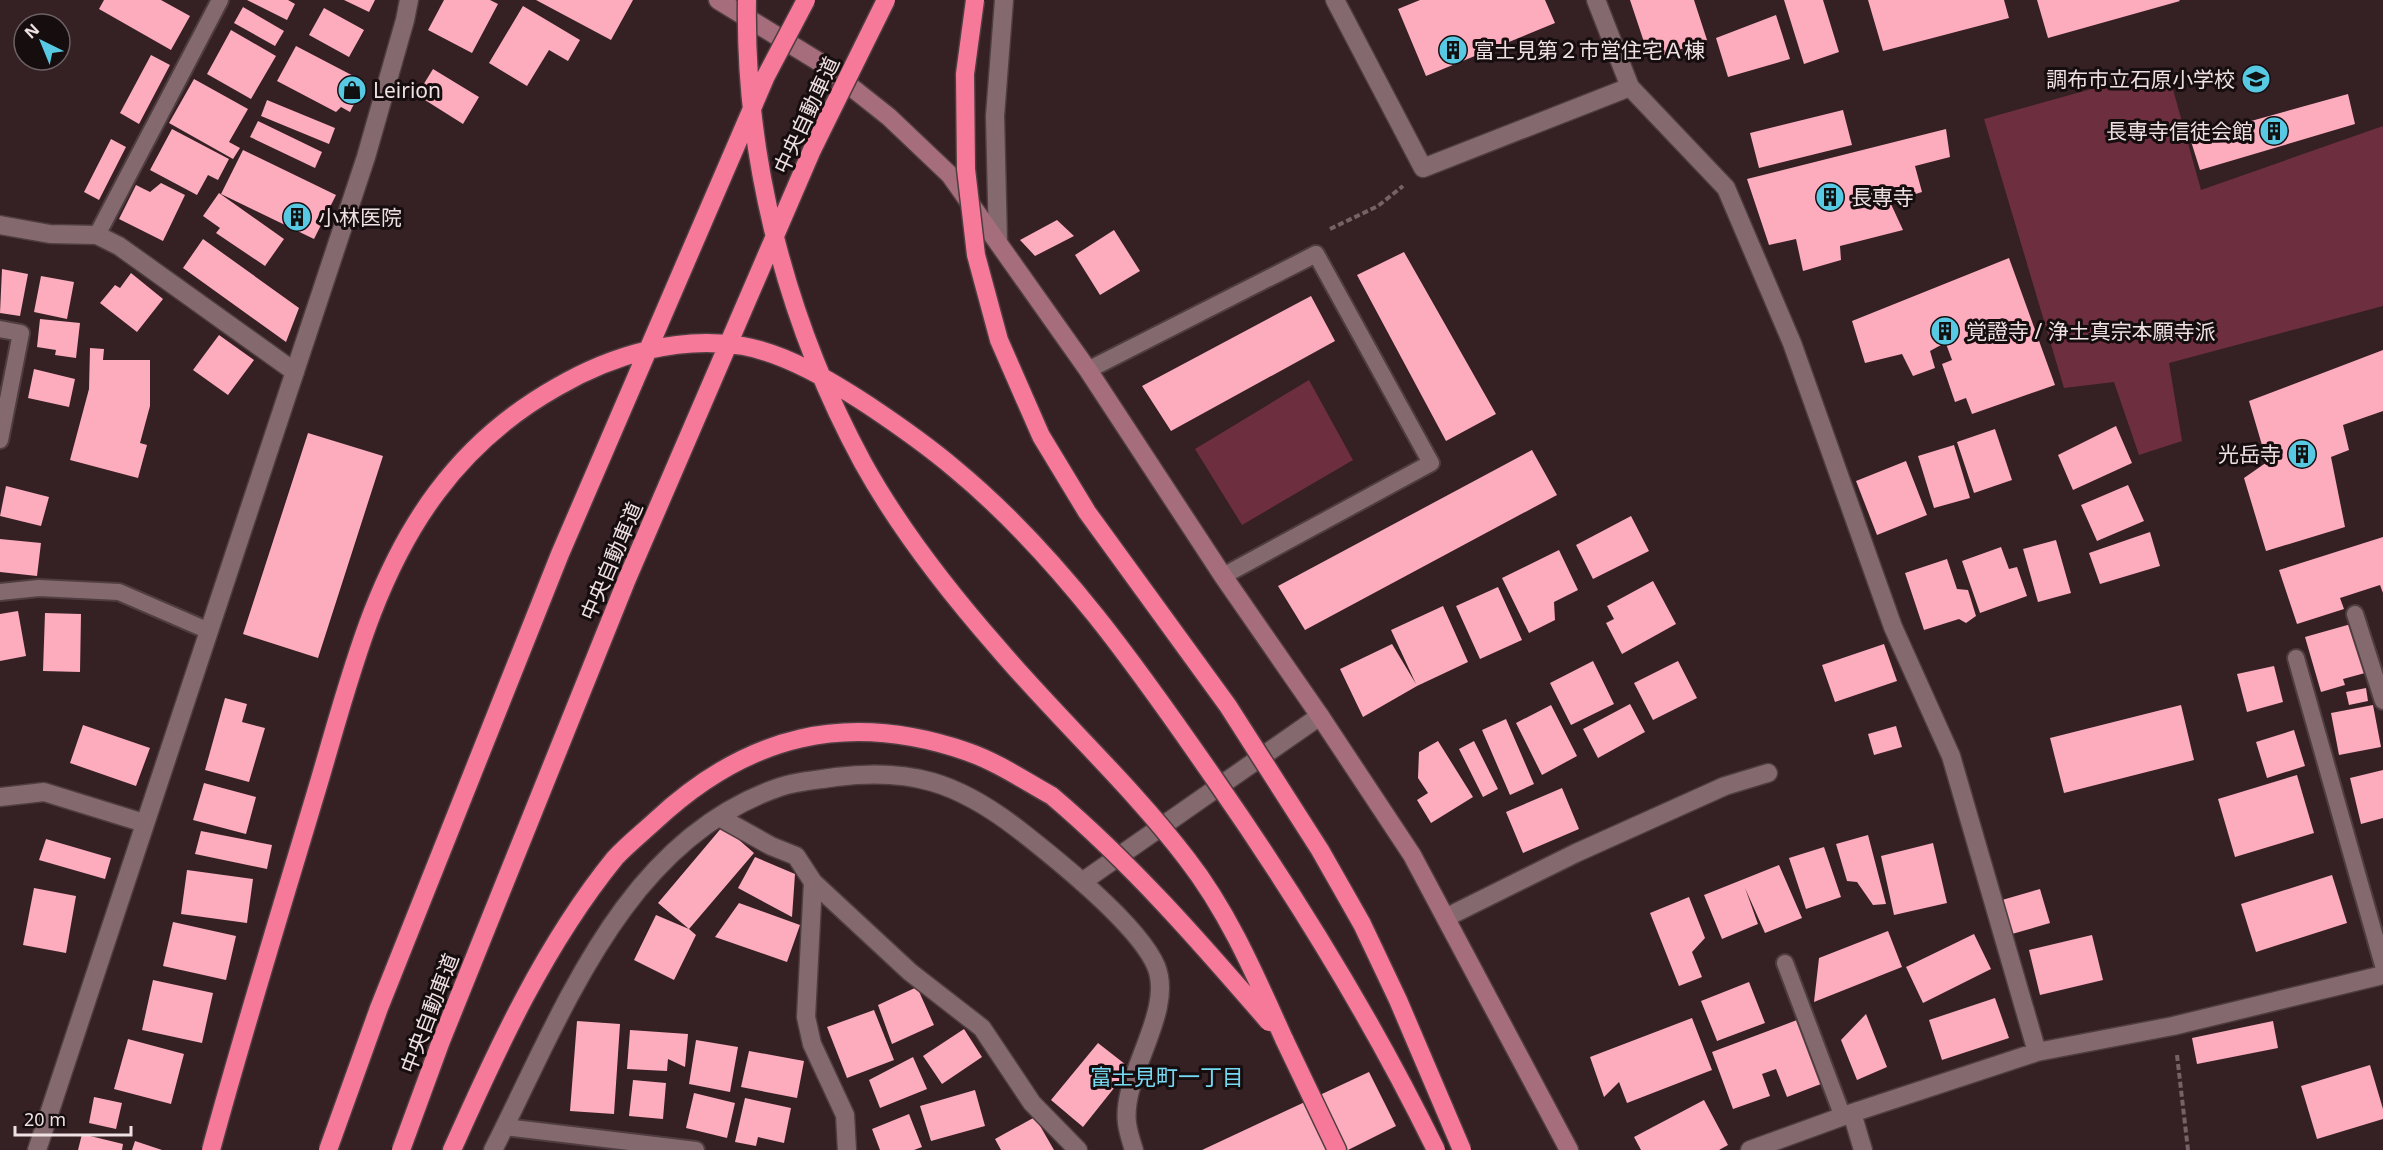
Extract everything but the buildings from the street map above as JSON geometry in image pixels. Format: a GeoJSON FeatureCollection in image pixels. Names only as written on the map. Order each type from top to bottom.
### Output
{"type":"FeatureCollection","features":[{"type":"Feature","properties":{"kind":"highway"},"geometry":{"type":"LineString","coordinates":[[747,0],[747,66],[753,130],[778,248],[802,324],[829,394],[864,464],[908,535],[999,650],[1145,807],[1189,860],[1223,913],[1337,1150]]}},
{"type":"Feature","properties":{"kind":"highway"},"geometry":{"type":"LineString","coordinates":[[328,1150],[379,1008],[560,554],[766,76],[806,0]]}},
{"type":"Feature","properties":{"kind":"highway","name":"中央自動車道"},"geometry":{"type":"LineString","coordinates":[[401,1150],[446,1030],[627,579],[812,150],[886,0]]}},
{"type":"Feature","properties":{"kind":"highway"},"geometry":{"type":"LineString","coordinates":[[975,0],[965,74],[966,169],[976,255],[999,340],[1041,436],[1087,512],[1228,706],[1320,849],[1362,924],[1398,1000],[1461,1150]]}},
{"type":"Feature","properties":{"kind":"highway"},"geometry":{"type":"LineString","coordinates":[[212,1150],[231,1076],[354,667],[380,593],[404,540],[438,489],[480,443],[526,404],[580,374],[635,352],[689,343],[743,346],[789,361],[848,392],[902,428],[957,470],[1008,518],[1055,568],[1155,694],[1261,846],[1316,931],[1374,1032],[1436,1150]]}},
{"type":"Feature","properties":{"kind":"highway"},"geometry":{"type":"LineString","coordinates":[[452,1150],[492,1059],[539,973],[580,906],[617,857],[702,781],[742,758],[795,739],[842,732],[886,734],[929,740],[970,752],[1052,796],[1093,831],[1141,878],[1188,928],[1284,1039]]}},
{"type":"Feature","properties":{"kind":"street"},"geometry":{"type":"LineString","coordinates":[[38,1150],[144,823],[366,157],[409,0]]}},
{"type":"Feature","properties":{"kind":"street"},"geometry":{"type":"LineString","coordinates":[[718,0],[821,63],[889,117],[950,175],[1088,370],[1223,576],[1412,855],[1569,1150]]}},
{"type":"Feature","properties":{"kind":"street"},"geometry":{"type":"LineString","coordinates":[[998,242],[995,116],[1004,0]]}},
{"type":"Feature","properties":{"kind":"street"},"geometry":{"type":"LineString","coordinates":[[1335,0],[1423,168],[1630,87]]}},
{"type":"Feature","properties":{"kind":"street"},"geometry":{"type":"LineString","coordinates":[[1596,0],[1630,87],[1726,188],[1792,343],[1893,627],[1951,756],[2037,1052]]}},
{"type":"Feature","properties":{"kind":"street"},"geometry":{"type":"LineString","coordinates":[[0,225],[50,234],[97,235],[119,246],[295,372]]}},
{"type":"Feature","properties":{"kind":"street"},"geometry":{"type":"LineString","coordinates":[[1082,882],[1320,716]]}},
{"type":"Feature","properties":{"kind":"street"},"geometry":{"type":"LineString","coordinates":[[493,1150],[586,968],[620,913],[663,860],[719,817],[746,801],[782,786],[872,773],[911,776],[946,785],[1002,816],[1082,882],[1125,924],[1145,948],[1161,978],[1156,1014],[1128,1105],[1126,1121],[1134,1150]]}},
{"type":"Feature","properties":{"kind":"street"},"geometry":{"type":"LineString","coordinates":[[1447,918],[1576,853],[1725,786],[1768,773]]}},
{"type":"Feature","properties":{"kind":"street"},"geometry":{"type":"LineString","coordinates":[[0,797],[44,792],[144,823]]}},
{"type":"Feature","properties":{"kind":"street"},"geometry":{"type":"LineString","coordinates":[[719,817],[771,846],[796,856],[813,882],[910,972],[982,1028],[1032,1102],[1078,1150]]}},
{"type":"Feature","properties":{"kind":"street"},"geometry":{"type":"LineString","coordinates":[[813,882],[806,1017],[812,1044],[845,1115],[847,1150]]}},
{"type":"Feature","properties":{"kind":"street"},"geometry":{"type":"LineString","coordinates":[[1750,1150],[2037,1052],[2173,1026],[2383,975]]}},
{"type":"Feature","properties":{"kind":"street"},"geometry":{"type":"LineString","coordinates":[[1847,1115],[1863,1150]]}},
{"type":"Feature","properties":{"kind":"lane"},"geometry":{"type":"LineString","coordinates":[[97,235],[220,0]]}},
{"type":"Feature","properties":{"kind":"lane"},"geometry":{"type":"LineString","coordinates":[[1088,370],[1316,254],[1431,463],[1223,576]]}},
{"type":"Feature","properties":{"kind":"lane"},"geometry":{"type":"LineString","coordinates":[[0,329],[21,333],[0,440]]}},
{"type":"Feature","properties":{"kind":"lane"},"geometry":{"type":"LineString","coordinates":[[0,592],[39,588],[119,592],[209,631]]}},
{"type":"Feature","properties":{"kind":"lane"},"geometry":{"type":"LineString","coordinates":[[2355,614],[2383,701]]}},
{"type":"Feature","properties":{"kind":"lane"},"geometry":{"type":"LineString","coordinates":[[2296,658],[2383,965]]}},
{"type":"Feature","properties":{"kind":"lane"},"geometry":{"type":"LineString","coordinates":[[1785,963],[1847,1115]]}},
{"type":"Feature","properties":{"kind":"lane"},"geometry":{"type":"LineString","coordinates":[[505,1127],[696,1150]]}},
{"type":"Feature","properties":{"kind":"path"},"geometry":{"type":"LineString","coordinates":[[1316,254],[1322,232],[1378,206],[1423,168]]}},
{"type":"Feature","properties":{"kind":"path"},"geometry":{"type":"LineString","coordinates":[[2173,1026],[2188,1150]]}},
{"type":"Feature","properties":{"kind":"shaded area"},"geometry":{"type":"Polygon","coordinates":[[[2167,68],[2201,190],[2383,126],[2383,306],[2169,363],[2182,441],[2139,455],[2114,382],[2064,388],[1984,119],[2167,68]]]}},
{"type":"Feature","properties":{"kind":"shaded area"},"geometry":{"type":"Polygon","coordinates":[[[1309,380],[1353,460],[1242,525],[1195,449],[1309,380]]]}},
{"type":"Feature","properties":{"kind":"place","name":"富士見第２市営住宅Ａ棟"},"geometry":{"type":"Point","coordinates":[1453,50]}},
{"type":"Feature","properties":{"kind":"place","name":"調布市立石原小学校"},"geometry":{"type":"Point","coordinates":[2256,79]}},
{"type":"Feature","properties":{"kind":"place","name":"Leirion"},"geometry":{"type":"Point","coordinates":[352,90]}},
{"type":"Feature","properties":{"kind":"place","name":"長専寺信徒会館"},"geometry":{"type":"Point","coordinates":[2274,131]}},
{"type":"Feature","properties":{"kind":"place","name":"長専寺"},"geometry":{"type":"Point","coordinates":[1830,197]}},
{"type":"Feature","properties":{"kind":"place","name":"小林医院"},"geometry":{"type":"Point","coordinates":[297,217]}},
{"type":"Feature","properties":{"kind":"place","name":"覚證寺 / 浄土真宗本願寺派"},"geometry":{"type":"Point","coordinates":[1945,331]}},
{"type":"Feature","properties":{"kind":"place","name":"光岳寺"},"geometry":{"type":"Point","coordinates":[2302,454]}},
{"type":"Feature","properties":{"kind":"district","name":"富士見町一丁目"},"geometry":{"type":"Point","coordinates":[1167,1076]}}]}
